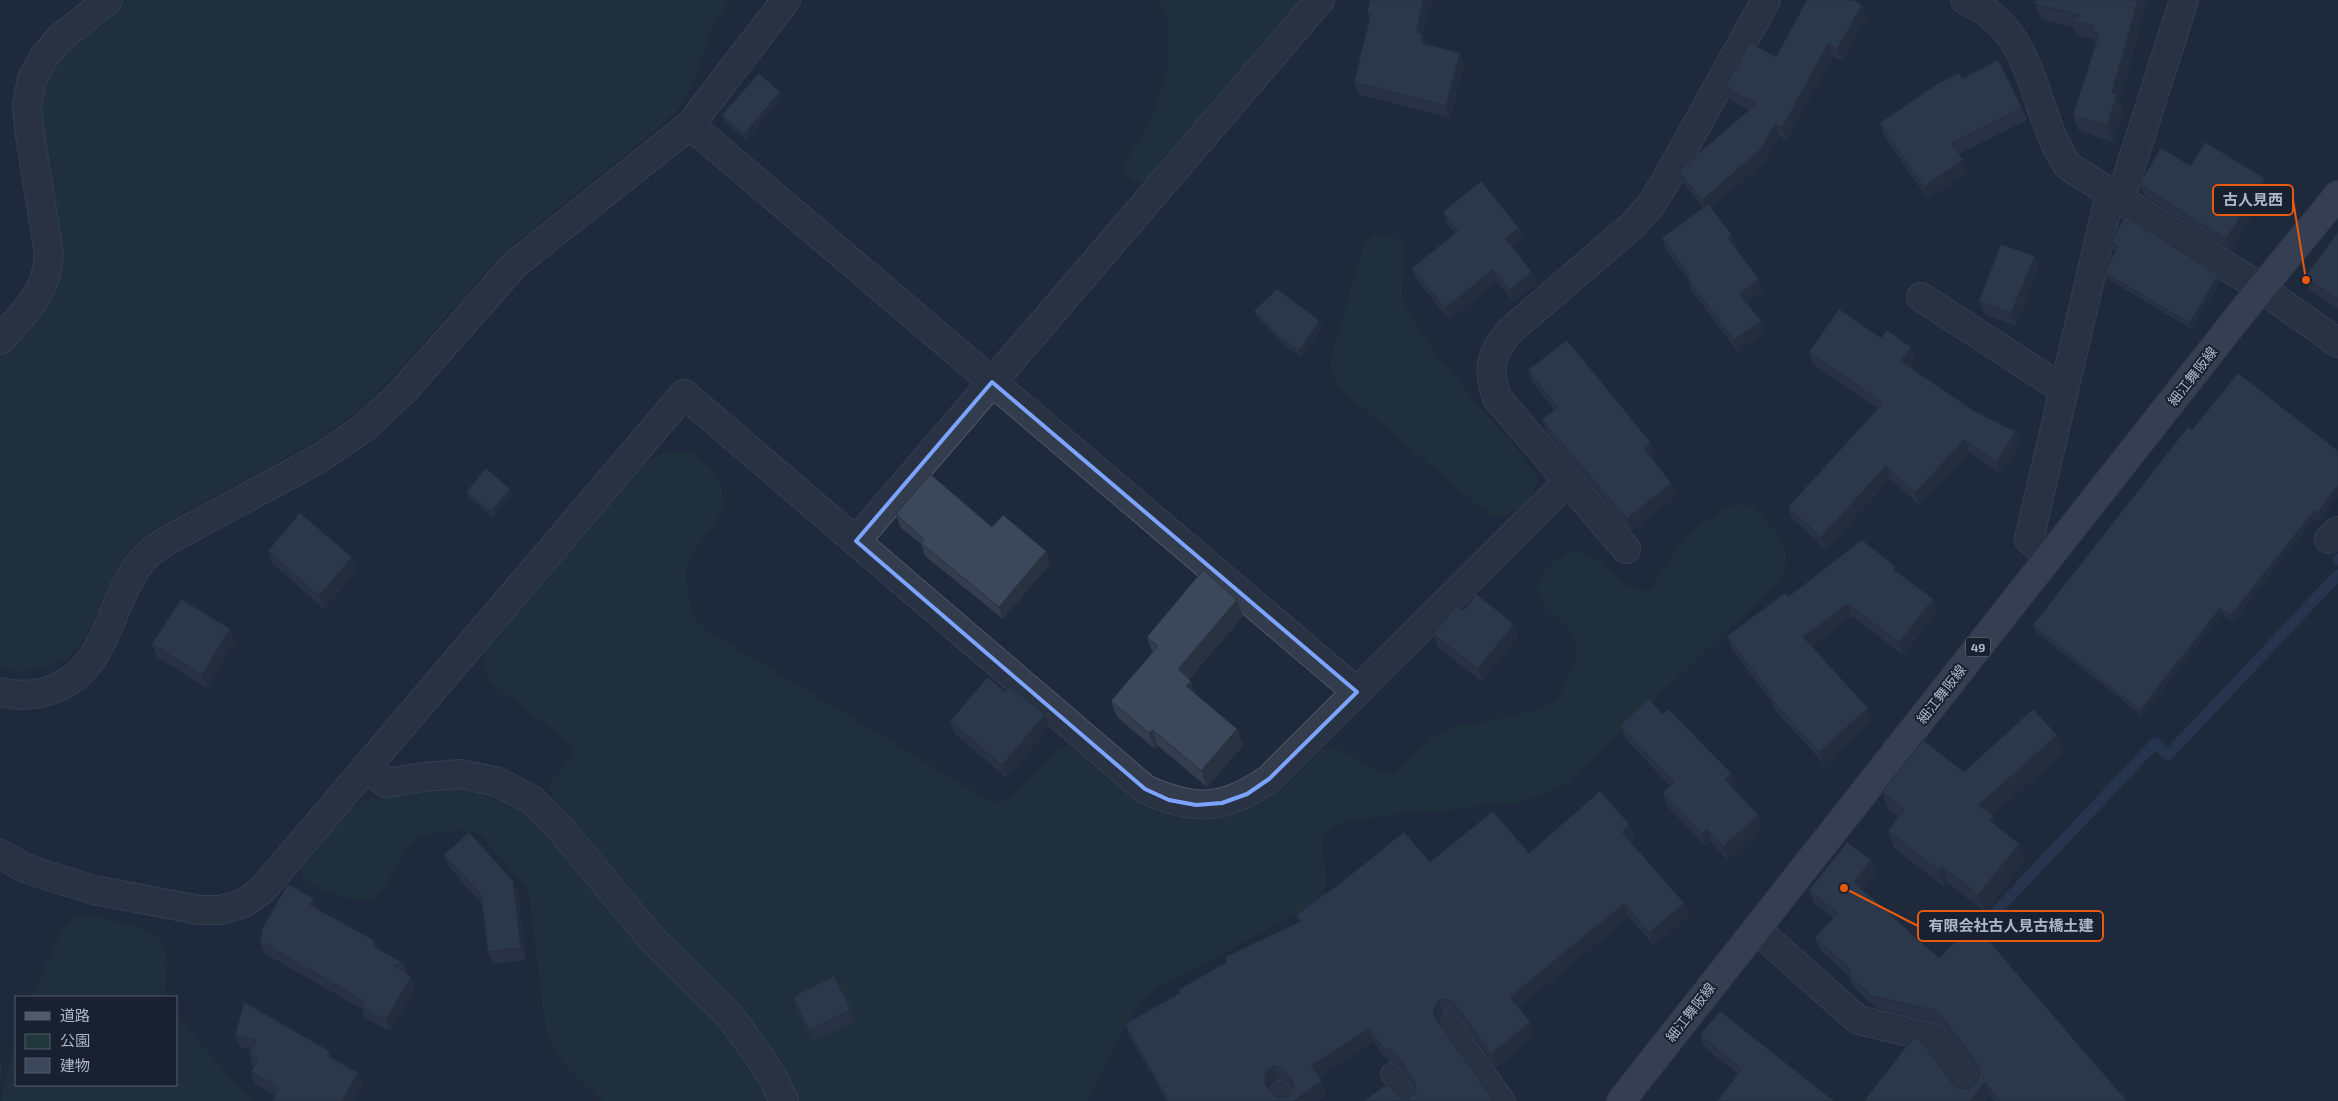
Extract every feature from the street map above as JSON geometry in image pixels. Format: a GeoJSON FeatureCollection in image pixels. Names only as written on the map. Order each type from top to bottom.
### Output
{"type":"FeatureCollection","features":[{"type":"Feature","properties":{"kind":"main road","name":"細江舞阪線"},"geometry":{"type":"LineString","coordinates":[[1621,1101],[2261,288],[2338,195]]}},
{"type":"Feature","properties":{"kind":"street"},"geometry":{"type":"LineString","coordinates":[[0,340],[40,293],[48,274],[49,254],[29,129],[27,104],[32,79],[44,57],[60,38],[108,0]]}},
{"type":"Feature","properties":{"kind":"street"},"geometry":{"type":"LineString","coordinates":[[0,692],[16,696],[41,694],[65,684],[85,669],[98,648],[131,578],[146,556],[168,540],[320,458],[365,427],[405,389],[515,264],[690,125],[786,0]]}},
{"type":"Feature","properties":{"kind":"street"},"geometry":{"type":"LineString","coordinates":[[856,541],[1320,0]]}},
{"type":"Feature","properties":{"kind":"street"},"geometry":{"type":"LineString","coordinates":[[1626,549],[1498,398],[1491,381],[1492,361],[1498,344],[1510,330],[1633,225],[1650,206],[1766,0]]}},
{"type":"Feature","properties":{"kind":"street"},"geometry":{"type":"LineString","coordinates":[[1965,0],[1980,6],[2002,24],[2019,46],[2055,147],[2068,166],[2261,288],[2338,343]]}},
{"type":"Feature","properties":{"kind":"street"},"geometry":{"type":"LineString","coordinates":[[2050,556],[2029,539],[2064,390],[2115,197],[2184,0]]}},
{"type":"Feature","properties":{"kind":"street"},"geometry":{"type":"LineString","coordinates":[[690,125],[1357,692]]}},
{"type":"Feature","properties":{"kind":"street"},"geometry":{"type":"LineString","coordinates":[[1922,297],[2064,390]]}},
{"type":"Feature","properties":{"kind":"street"},"geometry":{"type":"LineString","coordinates":[[0,854],[23,867],[94,890],[198,910],[222,910],[244,903],[262,890],[684,394],[1145,789],[1169,800],[1196,805],[1222,803],[1248,794],[1269,779],[1568,481]]}},
{"type":"Feature","properties":{"kind":"street"},"geometry":{"type":"LineString","coordinates":[[366,767],[386,783],[423,777],[461,774],[498,782],[532,800],[559,826],[652,939],[731,1017],[767,1067],[784,1101]]}},
{"type":"Feature","properties":{"kind":"street"},"geometry":{"type":"LineString","coordinates":[[1756,929],[1858,1020],[1934,1038],[1969,1086]]}},
{"type":"Feature","properties":{"kind":"lane"},"geometry":{"type":"LineString","coordinates":[[1450,1024],[1505,1101]]}},
{"type":"Feature","properties":{"kind":"lane"},"geometry":{"type":"LineString","coordinates":[[1391,1074],[1410,1101]]}},
{"type":"Feature","properties":{"kind":"highlighted area"},"geometry":{"type":"Polygon","coordinates":[[[992,382],[1357,692],[1269,779],[1247,794],[1222,803],[1196,805],[1169,800],[1145,789],[856,541],[992,382]]]}},
{"type":"Feature","properties":{"kind":"green space"},"geometry":{"type":"Polygon","coordinates":[[[126,0],[729,0],[711,29],[696,78],[677,110],[653,132],[503,252],[392,377],[354,414],[311,444],[159,526],[134,543],[117,570],[84,639],[67,658],[46,668],[21,671],[0,669],[0,358],[50,299],[39,105],[43,83],[68,46],[126,0]]]}},
{"type":"Feature","properties":{"kind":"green space"},"geometry":{"type":"Polygon","coordinates":[[[1159,0],[1301,0],[1297,9],[1153,178],[1143,182],[1132,180],[1124,169],[1128,158],[1151,119],[1168,71],[1168,22],[1159,0]]]}},
{"type":"Feature","properties":{"kind":"green space"},"geometry":{"type":"Polygon","coordinates":[[[1389,234],[1401,242],[1405,255],[1401,296],[1406,308],[1440,360],[1531,467],[1535,475],[1536,484],[1531,495],[1505,516],[1493,515],[1480,507],[1341,389],[1333,377],[1331,369],[1332,354],[1363,248],[1372,235],[1389,234]]]}},
{"type":"Feature","properties":{"kind":"green space"},"geometry":{"type":"Polygon","coordinates":[[[664,453],[695,454],[718,475],[724,502],[714,526],[693,552],[687,564],[686,576],[691,609],[696,621],[706,630],[986,799],[999,803],[1012,797],[1053,754],[1067,746],[1086,757],[1137,799],[1154,809],[1171,815],[1190,818],[1228,815],[1263,801],[1283,786],[1316,752],[1326,749],[1336,749],[1373,768],[1393,773],[1434,738],[1452,728],[1533,711],[1552,703],[1558,697],[1574,666],[1577,652],[1574,638],[1538,595],[1538,583],[1547,569],[1568,552],[1582,553],[1600,563],[1629,586],[1647,591],[1686,536],[1723,509],[1736,504],[1751,506],[1781,539],[1786,553],[1785,569],[1777,583],[1569,780],[1547,794],[1518,802],[1350,819],[1334,826],[1322,843],[1326,884],[1320,900],[1312,907],[1163,984],[1147,995],[1135,1010],[1086,1101],[800,1101],[764,1037],[741,1008],[662,929],[553,796],[549,786],[572,752],[567,741],[492,683],[483,664],[484,655],[490,644],[639,468],[664,453]]]}},
{"type":"Feature","properties":{"kind":"green space"},"geometry":{"type":"Polygon","coordinates":[[[460,788],[493,796],[517,806],[545,831],[640,947],[735,1044],[752,1066],[762,1085],[765,1101],[603,1101],[586,1086],[562,1061],[546,1032],[530,899],[527,889],[479,834],[457,830],[433,833],[415,840],[404,852],[382,891],[373,898],[358,899],[327,891],[310,883],[303,876],[302,867],[308,855],[336,821],[355,805],[391,795],[460,788]]]}},
{"type":"Feature","properties":{"kind":"green space"},"geometry":{"type":"Polygon","coordinates":[[[81,915],[101,918],[140,929],[159,940],[164,946],[167,958],[166,996],[31,996],[63,930],[70,921],[81,915]]]}},
{"type":"Feature","properties":{"kind":"green space"},"geometry":{"type":"Polygon","coordinates":[[[178,1019],[252,1101],[1,1101],[15,1038],[15,1086],[178,1086],[178,1019]]]}},
{"type":"Feature","properties":{"kind":"building"},"geometry":{"type":"Polygon","coordinates":[[[1370,0],[1424,0],[1416,32],[1423,34],[1421,43],[1460,53],[1446,106],[1354,82],[1371,13],[1367,12],[1370,0]]]}},
{"type":"Feature","properties":{"kind":"building"},"geometry":{"type":"Polygon","coordinates":[[[1807,0],[1853,0],[1862,5],[1837,49],[1828,44],[1782,128],[1775,124],[1761,149],[1702,200],[1678,171],[1756,104],[1725,87],[1750,42],[1776,57],[1807,0]]]}},
{"type":"Feature","properties":{"kind":"building"},"geometry":{"type":"Polygon","coordinates":[[[2036,0],[2138,0],[2112,93],[2117,94],[2107,126],[2073,115],[2099,34],[2092,32],[2093,26],[2071,20],[2080,15],[2035,4],[2036,0]]]}},
{"type":"Feature","properties":{"kind":"building"},"geometry":{"type":"Polygon","coordinates":[[[1998,60],[2022,108],[1952,143],[1963,160],[1924,187],[1880,123],[1937,84],[1959,73],[1962,79],[1998,60]]]}},
{"type":"Feature","properties":{"kind":"building"},"geometry":{"type":"Polygon","coordinates":[[[759,73],[780,92],[744,134],[722,115],[759,73]]]}},
{"type":"Feature","properties":{"kind":"building"},"geometry":{"type":"Polygon","coordinates":[[[2205,142],[2264,178],[2226,239],[2139,184],[2161,148],[2191,166],[2205,142]]]}},
{"type":"Feature","properties":{"kind":"building"},"geometry":{"type":"Polygon","coordinates":[[[1481,181],[1519,228],[1505,238],[1532,272],[1510,290],[1493,270],[1445,308],[1412,268],[1458,231],[1443,212],[1481,181]]]}},
{"type":"Feature","properties":{"kind":"building"},"geometry":{"type":"Polygon","coordinates":[[[1708,204],[1732,235],[1728,238],[1759,279],[1740,294],[1761,321],[1734,340],[1687,278],[1690,276],[1662,238],[1708,204]]]}},
{"type":"Feature","properties":{"kind":"building"},"geometry":{"type":"Polygon","coordinates":[[[2125,216],[2219,275],[2189,323],[2104,272],[2118,247],[2111,242],[2125,216]]]}},
{"type":"Feature","properties":{"kind":"building"},"geometry":{"type":"Polygon","coordinates":[[[2338,232],[2338,300],[2305,277],[2338,232]]]}},
{"type":"Feature","properties":{"kind":"building"},"geometry":{"type":"Polygon","coordinates":[[[2001,244],[2035,256],[2011,313],[1979,301],[2001,244]]]}},
{"type":"Feature","properties":{"kind":"building"},"geometry":{"type":"Polygon","coordinates":[[[1277,289],[1320,321],[1299,350],[1281,338],[1254,311],[1277,289]]]}},
{"type":"Feature","properties":{"kind":"building"},"geometry":{"type":"Polygon","coordinates":[[[1839,309],[1881,338],[1887,330],[1911,347],[1901,361],[1974,411],[2016,432],[1996,462],[1964,440],[1915,493],[1886,466],[1821,537],[1788,507],[1883,403],[1809,352],[1839,309]]]}},
{"type":"Feature","properties":{"kind":"building"},"geometry":{"type":"Polygon","coordinates":[[[1567,340],[1651,443],[1644,448],[1671,483],[1627,519],[1542,420],[1558,407],[1528,370],[1567,340]]]}},
{"type":"Feature","properties":{"kind":"building"},"geometry":{"type":"Polygon","coordinates":[[[2238,373],[2338,451],[2338,486],[2317,513],[2314,511],[2230,616],[2220,608],[2140,710],[2033,625],[2188,427],[2192,430],[2238,373]]]}},
{"type":"Feature","properties":{"kind":"building"},"geometry":{"type":"Polygon","coordinates":[[[486,468],[510,489],[491,512],[467,491],[486,468]]]}},
{"type":"Feature","properties":{"kind":"building"},"geometry":{"type":"Polygon","coordinates":[[[930,474],[992,527],[1003,515],[1046,551],[999,607],[921,543],[924,539],[896,514],[930,474]]]}},
{"type":"Feature","properties":{"kind":"building"},"geometry":{"type":"Polygon","coordinates":[[[300,513],[352,557],[319,596],[268,551],[300,513]]]}},
{"type":"Feature","properties":{"kind":"building"},"geometry":{"type":"Polygon","coordinates":[[[1862,540],[1895,566],[1893,569],[1933,599],[1899,643],[1848,604],[1803,637],[1868,708],[1819,752],[1771,699],[1773,697],[1727,636],[1785,593],[1788,597],[1862,540]]]}},
{"type":"Feature","properties":{"kind":"building"},"geometry":{"type":"Polygon","coordinates":[[[1203,570],[1237,600],[1178,669],[1191,681],[1186,686],[1237,729],[1201,771],[1153,730],[1149,733],[1111,701],[1158,646],[1147,637],[1203,570]]]}},
{"type":"Feature","properties":{"kind":"building"},"geometry":{"type":"Polygon","coordinates":[[[1476,594],[1514,624],[1478,669],[1433,634],[1456,605],[1463,611],[1476,594]]]}},
{"type":"Feature","properties":{"kind":"building"},"geometry":{"type":"Polygon","coordinates":[[[181,599],[230,629],[202,675],[152,644],[181,599]]]}},
{"type":"Feature","properties":{"kind":"building"},"geometry":{"type":"Polygon","coordinates":[[[988,677],[1005,692],[1010,686],[1045,715],[1002,765],[950,721],[988,677]]]}},
{"type":"Feature","properties":{"kind":"building"},"geometry":{"type":"Polygon","coordinates":[[[1648,699],[1663,714],[1668,709],[1731,773],[1725,779],[1758,815],[1723,847],[1707,829],[1702,834],[1663,793],[1674,782],[1620,726],[1648,699]]]}},
{"type":"Feature","properties":{"kind":"building"},"geometry":{"type":"Polygon","coordinates":[[[2033,709],[2057,735],[1979,805],[1993,816],[1989,820],[2019,844],[1978,895],[1942,866],[1938,870],[1888,831],[1904,810],[1882,792],[1923,740],[1964,772],[2033,709]]]}},
{"type":"Feature","properties":{"kind":"building"},"geometry":{"type":"Polygon","coordinates":[[[1600,791],[1630,825],[1622,832],[1684,903],[1649,933],[1624,904],[1510,997],[1530,1022],[1491,1054],[1454,1003],[1444,999],[1438,1001],[1433,1011],[1435,1017],[1494,1101],[1363,1101],[1388,1084],[1401,1098],[1407,1099],[1416,1093],[1415,1081],[1396,1054],[1391,1050],[1384,1049],[1369,1029],[1311,1066],[1322,1081],[1293,1101],[1169,1101],[1125,1024],[1180,993],[1178,990],[1227,962],[1225,957],[1301,921],[1296,915],[1347,878],[1404,832],[1430,862],[1493,811],[1529,853],[1600,791]],[[1274,1066],[1265,1072],[1265,1084],[1277,1098],[1288,1097],[1294,1087],[1292,1081],[1281,1067],[1274,1066]]]}},
{"type":"Feature","properties":{"kind":"building"},"geometry":{"type":"Polygon","coordinates":[[[469,832],[513,881],[521,948],[488,952],[481,895],[444,855],[469,832]]]}},
{"type":"Feature","properties":{"kind":"building"},"geometry":{"type":"Polygon","coordinates":[[[1847,842],[1871,860],[1854,882],[1939,958],[1974,924],[2127,1101],[2000,1101],[1985,1082],[1970,1101],[1864,1101],[1913,1038],[1920,1039],[1952,1083],[1958,1088],[1967,1089],[1973,1086],[1978,1080],[1980,1072],[1977,1064],[1942,1016],[1933,1010],[1872,996],[1848,975],[1852,971],[1815,938],[1837,913],[1809,890],[1847,842]]]}},
{"type":"Feature","properties":{"kind":"building"},"geometry":{"type":"Polygon","coordinates":[[[288,884],[314,899],[310,905],[375,941],[373,946],[403,963],[394,965],[411,977],[386,1020],[361,1006],[364,1001],[260,941],[263,927],[288,884]]]}},
{"type":"Feature","properties":{"kind":"building"},"geometry":{"type":"Polygon","coordinates":[[[834,976],[851,1009],[809,1030],[793,997],[834,976]]]}},
{"type":"Feature","properties":{"kind":"building"},"geometry":{"type":"Polygon","coordinates":[[[244,1002],[329,1051],[327,1055],[358,1073],[342,1101],[272,1101],[279,1088],[251,1072],[258,1060],[249,1054],[256,1041],[235,1035],[244,1002]]]}},
{"type":"Feature","properties":{"kind":"building"},"geometry":{"type":"Polygon","coordinates":[[[1720,1011],[1834,1101],[1717,1101],[1742,1069],[1700,1035],[1720,1011]]]}},
{"type":"Feature","properties":{"kind":"waterway"},"geometry":{"type":"LineString","coordinates":[[1986,922],[2155,743],[2168,755],[2338,575]]}},
{"type":"Feature","properties":{"kind":"place","name":"古人見西"},"geometry":{"type":"Point","coordinates":[2306,280]}},
{"type":"Feature","properties":{"kind":"place","name":"有限会社古人見古橋土建"},"geometry":{"type":"Point","coordinates":[1844,888]}}]}
